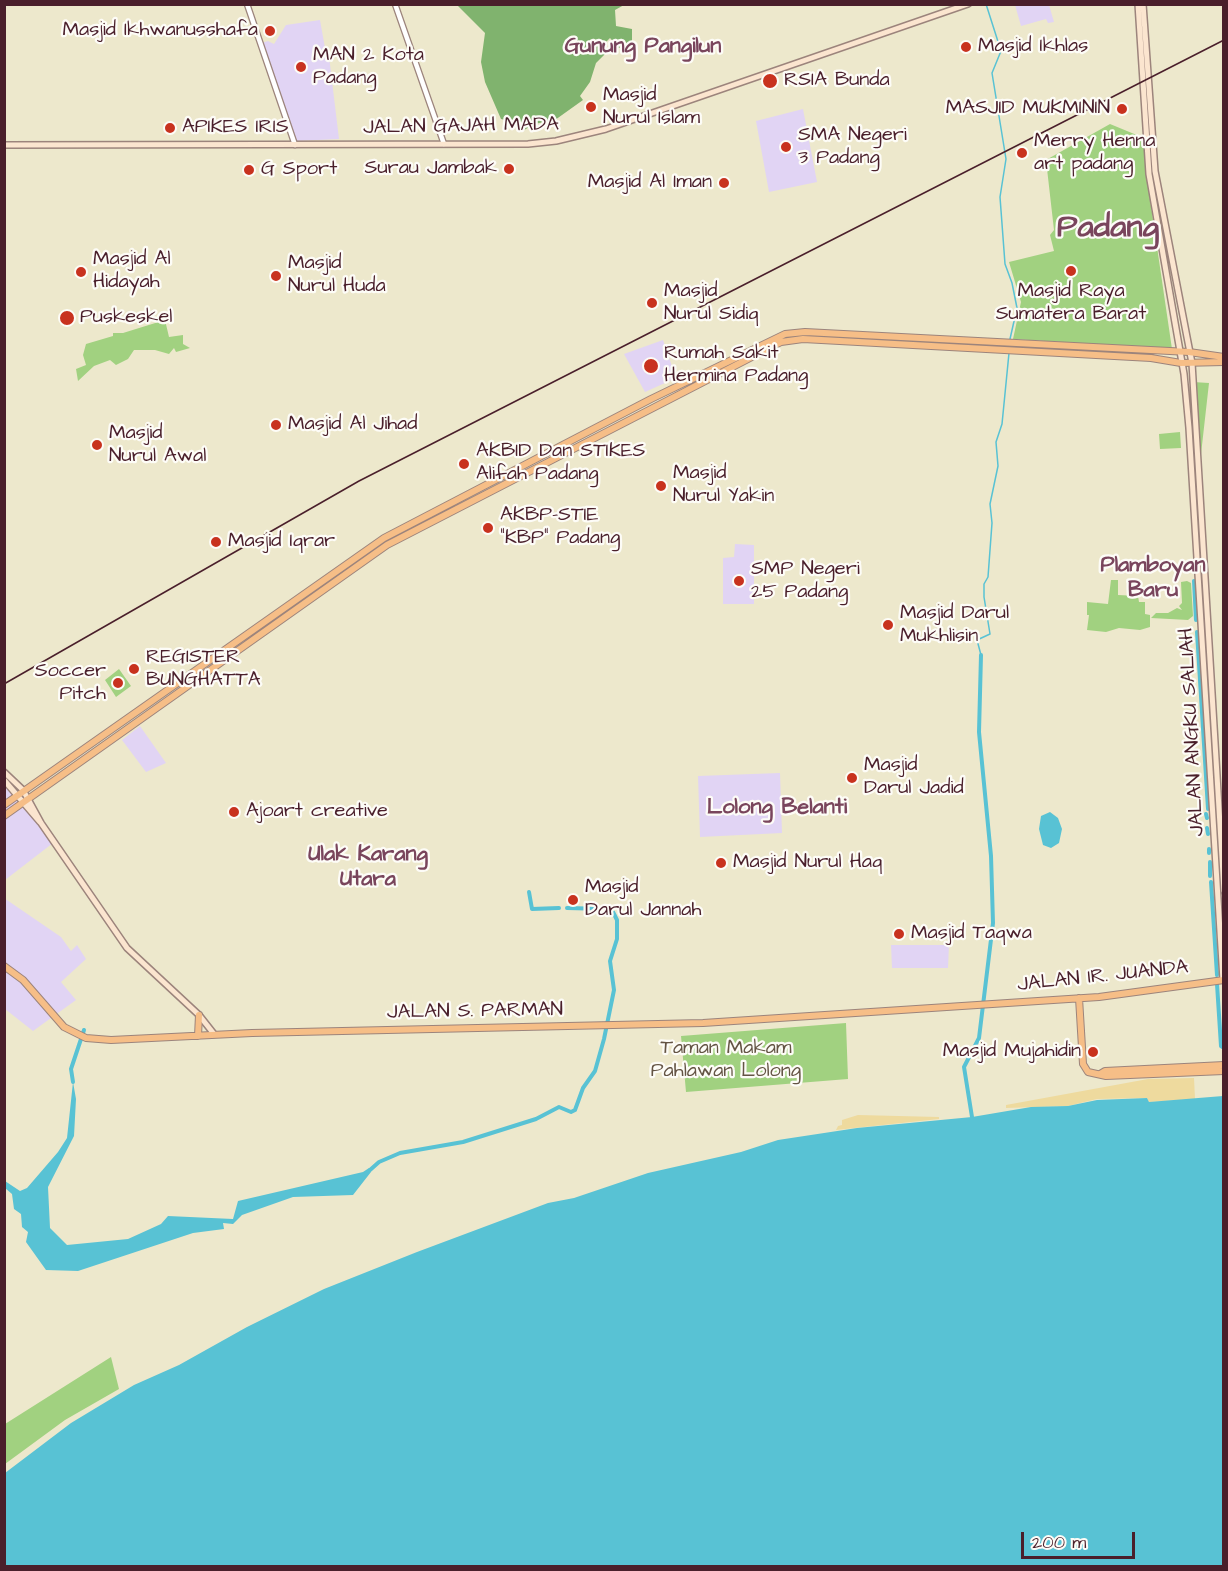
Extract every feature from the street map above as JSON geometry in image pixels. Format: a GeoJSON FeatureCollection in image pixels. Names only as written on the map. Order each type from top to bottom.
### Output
{"type":"FeatureCollection","features":[{"type":"Feature","properties":{"kind":"main road","name":"JALAN GAJAH MADA"},"geometry":{"type":"LineString","coordinates":[[4,145],[528,144],[583,136],[968,4]]}},
{"type":"Feature","properties":{"kind":"main road"},"geometry":{"type":"LineString","coordinates":[[1138,4],[1157,200],[1192,363]]}},
{"type":"Feature","properties":{"kind":"main road"},"geometry":{"type":"LineString","coordinates":[[1143,4],[1157,200]]}},
{"type":"Feature","properties":{"kind":"main road","name":"JALAN ANGKU SALIAH"},"geometry":{"type":"LineString","coordinates":[[1157,200],[1184,374],[1205,658],[1206,725],[1223,980]]}},
{"type":"Feature","properties":{"kind":"main road"},"geometry":{"type":"LineString","coordinates":[[4,816],[387,545],[574,443],[785,334],[805,332],[1003,347],[1189,352],[1224,357]]}},
{"type":"Feature","properties":{"kind":"main road"},"geometry":{"type":"LineString","coordinates":[[1012,347],[1151,358],[1181,363],[1224,362]]}},
{"type":"Feature","properties":{"kind":"main road","name":"JALAN ANGKU SALIAH"},"geometry":{"type":"LineString","coordinates":[[1192,363],[1224,891]]}},
{"type":"Feature","properties":{"kind":"main road"},"geometry":{"type":"LineString","coordinates":[[4,805],[384,538],[558,453]]}},
{"type":"Feature","properties":{"kind":"main road"},"geometry":{"type":"LineString","coordinates":[[245,634],[250,641]]}},
{"type":"Feature","properties":{"kind":"main road"},"geometry":{"type":"LineString","coordinates":[[4,772],[23,790],[41,823],[127,948],[199,1015],[214,1034]]}},
{"type":"Feature","properties":{"kind":"main road"},"geometry":{"type":"LineString","coordinates":[[4,780],[22,804],[41,823]]}},
{"type":"Feature","properties":{"kind":"main road","name":"JALAN S. PARMAN"},"geometry":{"type":"LineString","coordinates":[[4,966],[23,980],[64,1027],[86,1038],[111,1040],[214,1034],[704,1023],[981,1005]]}},
{"type":"Feature","properties":{"kind":"main road","name":"JALAN IR. JUANDA"},"geometry":{"type":"LineString","coordinates":[[981,1005],[1079,998],[1223,980]]}},
{"type":"Feature","properties":{"kind":"main road"},"geometry":{"type":"LineString","coordinates":[[1079,998],[1083,1064],[1088,1071],[1106,1076],[1224,1071]]}},
{"type":"Feature","properties":{"kind":"main road"},"geometry":{"type":"LineString","coordinates":[[198,1036],[199,1015]]}},
{"type":"Feature","properties":{"kind":"main road"},"geometry":{"type":"LineString","coordinates":[[1100,1074],[1105,1071],[1224,1065]]}},
{"type":"Feature","properties":{"kind":"street"},"geometry":{"type":"LineString","coordinates":[[247,4],[295,145]]}},
{"type":"Feature","properties":{"kind":"street"},"geometry":{"type":"LineString","coordinates":[[394,4],[444,144]]}},
{"type":"Feature","properties":{"kind":"shaded area"},"geometry":{"type":"Polygon","coordinates":[[[1015,5],[1049,5],[1054,22],[1048,23],[1046,19],[1021,26],[1015,5]]]}},
{"type":"Feature","properties":{"kind":"shaded area","name":"MAN 2 Kota Padang"},"geometry":{"type":"Polygon","coordinates":[[[320,20],[325,48],[328,48],[339,139],[296,141],[262,43],[268,41],[274,44],[286,25],[320,20]]]}},
{"type":"Feature","properties":{"kind":"shaded area","name":"SMA Negeri 3 Padang"},"geometry":{"type":"Polygon","coordinates":[[[803,109],[817,182],[769,192],[756,121],[803,109]]]}},
{"type":"Feature","properties":{"kind":"shaded area","name":"Rumah Sakit Hermina Padang"},"geometry":{"type":"Polygon","coordinates":[[[663,340],[676,378],[645,392],[624,354],[663,340]]]}},
{"type":"Feature","properties":{"kind":"shaded area","name":"SMP Negeri 25 Padang"},"geometry":{"type":"Polygon","coordinates":[[[735,544],[754,545],[754,604],[723,604],[723,558],[734,557],[735,544]]]}},
{"type":"Feature","properties":{"kind":"shaded area"},"geometry":{"type":"Polygon","coordinates":[[[140,726],[166,763],[146,772],[122,740],[140,726]]]}},
{"type":"Feature","properties":{"kind":"shaded area"},"geometry":{"type":"Polygon","coordinates":[[[780,773],[782,833],[700,837],[698,776],[780,773]]]}},
{"type":"Feature","properties":{"kind":"shaded area"},"geometry":{"type":"Polygon","coordinates":[[[5,779],[53,843],[5,880],[5,779]]]}},
{"type":"Feature","properties":{"kind":"shaded area"},"geometry":{"type":"Polygon","coordinates":[[[4,898],[61,937],[71,951],[77,945],[86,959],[61,982],[76,1000],[33,1031],[5,1009],[4,898]]]}},
{"type":"Feature","properties":{"kind":"shaded area"},"geometry":{"type":"Polygon","coordinates":[[[891,945],[949,945],[948,968],[892,968],[891,945]]]}},
{"type":"Feature","properties":{"kind":"green space"},"geometry":{"type":"Polygon","coordinates":[[[457,5],[624,5],[615,10],[616,26],[632,29],[632,45],[619,48],[610,38],[602,46],[606,53],[596,63],[590,82],[580,96],[583,100],[555,120],[534,124],[521,132],[513,122],[501,119],[485,82],[481,62],[485,33],[457,5]]]}},
{"type":"Feature","properties":{"kind":"green space"},"geometry":{"type":"Polygon","coordinates":[[[1110,124],[1144,138],[1146,172],[1172,349],[1013,339],[1021,302],[1009,262],[1054,251],[1050,235],[1054,230],[1046,160],[1110,124]]]}},
{"type":"Feature","properties":{"kind":"green space"},"geometry":{"type":"Polygon","coordinates":[[[165,320],[169,337],[183,335],[183,344],[190,348],[176,352],[174,348],[169,354],[155,350],[134,350],[128,359],[116,365],[110,360],[94,366],[78,381],[76,369],[86,365],[83,355],[86,344],[113,336],[113,333],[123,333],[165,320]]]}},
{"type":"Feature","properties":{"kind":"green space"},"geometry":{"type":"Polygon","coordinates":[[[1193,382],[1209,383],[1200,463],[1193,382]]]}},
{"type":"Feature","properties":{"kind":"green space"},"geometry":{"type":"Polygon","coordinates":[[[1180,432],[1181,448],[1160,449],[1159,434],[1180,432]]]}},
{"type":"Feature","properties":{"kind":"green space"},"geometry":{"type":"Polygon","coordinates":[[[1111,580],[1118,580],[1118,595],[1138,596],[1139,602],[1145,602],[1145,614],[1150,615],[1150,627],[1140,630],[1119,628],[1106,632],[1087,630],[1089,615],[1087,615],[1087,602],[1108,604],[1111,580]]]}},
{"type":"Feature","properties":{"kind":"green space"},"geometry":{"type":"Polygon","coordinates":[[[1181,582],[1191,583],[1193,616],[1188,620],[1151,618],[1156,613],[1168,613],[1177,608],[1182,610],[1179,606],[1182,603],[1181,582]]]}},
{"type":"Feature","properties":{"kind":"green space","name":"Soccer Pitch"},"geometry":{"type":"Polygon","coordinates":[[[119,669],[131,686],[116,697],[105,680],[119,669]]]}},
{"type":"Feature","properties":{"kind":"green space","name":"Taman Makam Pahlawan Lolong"},"geometry":{"type":"Polygon","coordinates":[[[846,1023],[848,1079],[686,1092],[681,1036],[846,1023]]]}},
{"type":"Feature","properties":{"kind":"green space"},"geometry":{"type":"Polygon","coordinates":[[[111,1357],[119,1389],[65,1420],[5,1464],[5,1424],[111,1357]]]}},
{"type":"Feature","properties":{"kind":"sand"},"geometry":{"type":"Polygon","coordinates":[[[1194,1078],[1195,1099],[1149,1102],[1147,1098],[1097,1099],[1068,1106],[1006,1108],[1006,1105],[1148,1079],[1194,1078]]]}},
{"type":"Feature","properties":{"kind":"sand"},"geometry":{"type":"Polygon","coordinates":[[[858,1115],[939,1117],[939,1119],[836,1130],[842,1125],[842,1120],[858,1115]]]}},
{"type":"Feature","properties":{"kind":"water"},"geometry":{"type":"Polygon","coordinates":[[[1050,812],[1058,818],[1062,829],[1059,843],[1051,848],[1043,845],[1039,829],[1041,816],[1050,812]]]}},
{"type":"Feature","properties":{"kind":"water"},"geometry":{"type":"Polygon","coordinates":[[[73,1082],[76,1099],[74,1136],[48,1187],[50,1228],[67,1245],[128,1239],[161,1224],[168,1216],[233,1219],[238,1201],[363,1172],[369,1168],[371,1172],[353,1195],[293,1197],[242,1215],[233,1224],[223,1223],[224,1229],[193,1233],[78,1271],[46,1270],[26,1242],[28,1232],[22,1227],[21,1214],[14,1209],[12,1194],[5,1188],[5,1181],[20,1191],[27,1188],[58,1152],[67,1138],[73,1082]]]}},
{"type":"Feature","properties":{"kind":"water"},"geometry":{"type":"Polygon","coordinates":[[[1223,1096],[1223,1566],[5,1566],[5,1473],[71,1423],[134,1385],[179,1365],[247,1327],[324,1289],[417,1252],[548,1203],[574,1198],[648,1173],[741,1152],[778,1140],[857,1128],[972,1117],[1031,1107],[1068,1106],[1097,1100],[1147,1098],[1149,1102],[1223,1096]]]}},
{"type":"Feature","properties":{"kind":"waterway"},"geometry":{"type":"LineString","coordinates":[[986,4],[1001,51],[992,73],[1006,159],[1000,197],[1005,264],[1017,308],[1010,339]]}},
{"type":"Feature","properties":{"kind":"waterway"},"geometry":{"type":"LineString","coordinates":[[981,655],[977,640],[990,634],[984,584],[988,577],[992,523],[990,504],[998,466],[996,442],[1002,424],[1009,353]]}},
{"type":"Feature","properties":{"kind":"waterway"},"geometry":{"type":"LineString","coordinates":[[1194,581],[1196,620]]}},
{"type":"Feature","properties":{"kind":"waterway"},"geometry":{"type":"LineString","coordinates":[[1197,632],[1208,809]]}},
{"type":"Feature","properties":{"kind":"waterway"},"geometry":{"type":"LineString","coordinates":[[972,1117],[964,1067],[979,1038],[993,923],[991,856],[979,732],[981,655]]}},
{"type":"Feature","properties":{"kind":"waterway"},"geometry":{"type":"LineString","coordinates":[[1206,814],[1207,818]]}},
{"type":"Feature","properties":{"kind":"waterway"},"geometry":{"type":"LineString","coordinates":[[1207,828],[1208,834]]}},
{"type":"Feature","properties":{"kind":"waterway"},"geometry":{"type":"LineString","coordinates":[[1210,862],[1210,876]]}},
{"type":"Feature","properties":{"kind":"waterway"},"geometry":{"type":"LineString","coordinates":[[1211,882],[1217,975]]}},
{"type":"Feature","properties":{"kind":"waterway"},"geometry":{"type":"LineString","coordinates":[[529,892],[532,909],[559,908]]}},
{"type":"Feature","properties":{"kind":"waterway"},"geometry":{"type":"LineString","coordinates":[[370,1170],[379,1162],[400,1153],[463,1142],[536,1119],[559,1107],[571,1112],[575,1110],[583,1088],[595,1071],[604,1039],[614,990],[610,961],[617,939],[617,920],[613,912],[607,909],[567,908]]}},
{"type":"Feature","properties":{"kind":"waterway"},"geometry":{"type":"LineString","coordinates":[[1217,984],[1221,1046],[1224,1048]]}},
{"type":"Feature","properties":{"kind":"waterway"},"geometry":{"type":"LineString","coordinates":[[73,1082],[71,1069],[84,1030]]}},
{"type":"Feature","properties":{"kind":"railway"},"geometry":{"type":"LineString","coordinates":[[4,684],[359,481],[1224,40]]}},
{"type":"Feature","properties":{"kind":"place","name":"Masjid Ikhwanusshafa"},"geometry":{"type":"Point","coordinates":[270,31]}},
{"type":"Feature","properties":{"kind":"place","name":"Masjid Ikhlas"},"geometry":{"type":"Point","coordinates":[966,47]}},
{"type":"Feature","properties":{"kind":"place","name":"MAN 2 Kota Padang"},"geometry":{"type":"Point","coordinates":[301,67]}},
{"type":"Feature","properties":{"kind":"place","name":"RSIA Bunda"},"geometry":{"type":"Point","coordinates":[770,81]}},
{"type":"Feature","properties":{"kind":"place","name":"Masjid Nurul Islam"},"geometry":{"type":"Point","coordinates":[591,107]}},
{"type":"Feature","properties":{"kind":"place","name":"MASJID MUKMININ"},"geometry":{"type":"Point","coordinates":[1122,109]}},
{"type":"Feature","properties":{"kind":"place","name":"APIKES IRIS"},"geometry":{"type":"Point","coordinates":[170,128]}},
{"type":"Feature","properties":{"kind":"place","name":"SMA Negeri 3 Padang"},"geometry":{"type":"Point","coordinates":[786,147]}},
{"type":"Feature","properties":{"kind":"place","name":"Merry Henna art padang"},"geometry":{"type":"Point","coordinates":[1022,153]}},
{"type":"Feature","properties":{"kind":"place","name":"Surau Jambak"},"geometry":{"type":"Point","coordinates":[509,169]}},
{"type":"Feature","properties":{"kind":"place","name":"G Sport"},"geometry":{"type":"Point","coordinates":[249,170]}},
{"type":"Feature","properties":{"kind":"place","name":"Masjid Al Iman"},"geometry":{"type":"Point","coordinates":[724,183]}},
{"type":"Feature","properties":{"kind":"place","name":"Masjid Raya Sumatera Barat"},"geometry":{"type":"Point","coordinates":[1071,271]}},
{"type":"Feature","properties":{"kind":"place","name":"Masjid Al Hidayah"},"geometry":{"type":"Point","coordinates":[81,272]}},
{"type":"Feature","properties":{"kind":"place","name":"Masjid Nurul Huda"},"geometry":{"type":"Point","coordinates":[276,276]}},
{"type":"Feature","properties":{"kind":"place","name":"Masjid Nurul Sidiq"},"geometry":{"type":"Point","coordinates":[652,303]}},
{"type":"Feature","properties":{"kind":"place","name":"Puskeskel"},"geometry":{"type":"Point","coordinates":[67,318]}},
{"type":"Feature","properties":{"kind":"place","name":"Rumah Sakit Hermina Padang"},"geometry":{"type":"Point","coordinates":[651,366]}},
{"type":"Feature","properties":{"kind":"place","name":"Masjid Al Jihad"},"geometry":{"type":"Point","coordinates":[276,425]}},
{"type":"Feature","properties":{"kind":"place","name":"Masjid Nurul Awal"},"geometry":{"type":"Point","coordinates":[97,445]}},
{"type":"Feature","properties":{"kind":"place","name":"AKBID Dan STIKES Alifah Padang"},"geometry":{"type":"Point","coordinates":[464,464]}},
{"type":"Feature","properties":{"kind":"place","name":"Masjid Nurul Yakin"},"geometry":{"type":"Point","coordinates":[661,486]}},
{"type":"Feature","properties":{"kind":"place","name":"AKBP-STIE \"KBP\" Padang"},"geometry":{"type":"Point","coordinates":[488,528]}},
{"type":"Feature","properties":{"kind":"place","name":"Masjid Iqrar"},"geometry":{"type":"Point","coordinates":[216,542]}},
{"type":"Feature","properties":{"kind":"place","name":"SMP Negeri 25 Padang"},"geometry":{"type":"Point","coordinates":[739,581]}},
{"type":"Feature","properties":{"kind":"place","name":"Masjid Darul Mukhlisin"},"geometry":{"type":"Point","coordinates":[888,625]}},
{"type":"Feature","properties":{"kind":"place","name":"REGISTER BUNGHATTA"},"geometry":{"type":"Point","coordinates":[134,669]}},
{"type":"Feature","properties":{"kind":"place","name":"Soccer Pitch"},"geometry":{"type":"Point","coordinates":[118,683]}},
{"type":"Feature","properties":{"kind":"place","name":"Masjid Darul Jadid"},"geometry":{"type":"Point","coordinates":[852,778]}},
{"type":"Feature","properties":{"kind":"place","name":"Ajoart creative"},"geometry":{"type":"Point","coordinates":[234,812]}},
{"type":"Feature","properties":{"kind":"place","name":"Masjid Nurul Haq"},"geometry":{"type":"Point","coordinates":[721,863]}},
{"type":"Feature","properties":{"kind":"place","name":"Masjid Darul Jannah"},"geometry":{"type":"Point","coordinates":[573,900]}},
{"type":"Feature","properties":{"kind":"place","name":"Masjid Taqwa"},"geometry":{"type":"Point","coordinates":[899,934]}},
{"type":"Feature","properties":{"kind":"place","name":"Masjid Mujahidin"},"geometry":{"type":"Point","coordinates":[1093,1052]}},
{"type":"Feature","properties":{"kind":"district","name":"Gunung Pangilun"},"geometry":{"type":"Point","coordinates":[643,47]}},
{"type":"Feature","properties":{"kind":"district","name":"Padang"},"geometry":{"type":"Point","coordinates":[1108,229]}},
{"type":"Feature","properties":{"kind":"district","name":"Plamboyan Baru"},"geometry":{"type":"Point","coordinates":[1153,578]}},
{"type":"Feature","properties":{"kind":"district","name":"Lolong Belanti"},"geometry":{"type":"Point","coordinates":[777,808]}},
{"type":"Feature","properties":{"kind":"district","name":"Ulak Karang Utara"},"geometry":{"type":"Point","coordinates":[368,868]}}]}
